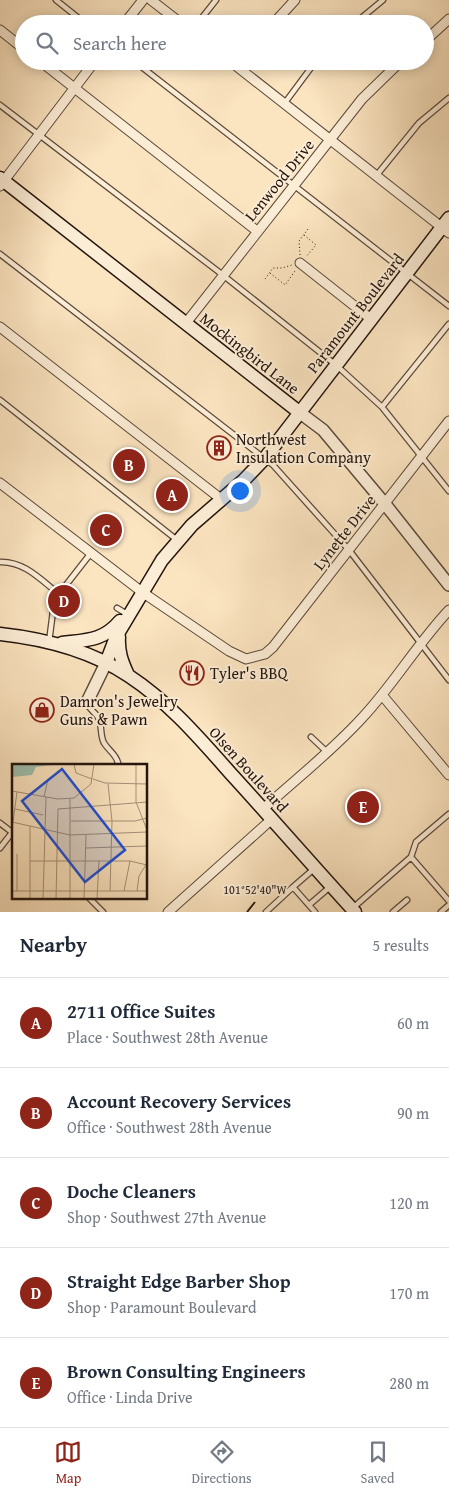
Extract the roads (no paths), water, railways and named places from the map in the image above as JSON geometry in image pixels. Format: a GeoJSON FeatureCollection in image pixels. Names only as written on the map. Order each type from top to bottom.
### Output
{"type":"FeatureCollection","features":[{"type":"Feature","properties":{"kind":"main road","name":"Mockingbird Lane"},"geometry":{"type":"LineString","coordinates":[[1,182],[300,412]]}},
{"type":"Feature","properties":{"kind":"main road","name":"Paramount Boulevard"},"geometry":{"type":"LineString","coordinates":[[106,663],[126,611],[142,592],[162,560],[192,525],[244,480],[265,458],[406,273],[447,226]]}},
{"type":"Feature","properties":{"kind":"main road"},"geometry":{"type":"LineString","coordinates":[[52,643],[100,637],[113,629],[126,611]]}},
{"type":"Feature","properties":{"kind":"main road"},"geometry":{"type":"LineString","coordinates":[[120,630],[118,645],[128,675]]}},
{"type":"Feature","properties":{"kind":"main road"},"geometry":{"type":"LineString","coordinates":[[0,634],[34,638],[71,648],[106,663]]}},
{"type":"Feature","properties":{"kind":"main road","name":"Olsen Boulevard"},"geometry":{"type":"LineString","coordinates":[[106,663],[151,691],[186,723],[353,911]]}},
{"type":"Feature","properties":{"kind":"street"},"geometry":{"type":"LineString","coordinates":[[131,15],[143,0]]}},
{"type":"Feature","properties":{"kind":"street"},"geometry":{"type":"LineString","coordinates":[[151,0],[170,15]]}},
{"type":"Feature","properties":{"kind":"street"},"geometry":{"type":"LineString","coordinates":[[282,15],[295,0]]}},
{"type":"Feature","properties":{"kind":"street"},"geometry":{"type":"LineString","coordinates":[[434,32],[449,18]]}},
{"type":"Feature","properties":{"kind":"street"},"geometry":{"type":"LineString","coordinates":[[0,30],[15,42]]}},
{"type":"Feature","properties":{"kind":"street"},"geometry":{"type":"LineString","coordinates":[[51,70],[257,231]]}},
{"type":"Feature","properties":{"kind":"street"},"geometry":{"type":"LineString","coordinates":[[1,182],[88,70]]}},
{"type":"Feature","properties":{"kind":"street"},"geometry":{"type":"LineString","coordinates":[[247,70],[284,104],[376,176],[447,226]]}},
{"type":"Feature","properties":{"kind":"street","name":"Lenwood Drive"},"geometry":{"type":"LineString","coordinates":[[186,323],[362,99],[392,70]]}},
{"type":"Feature","properties":{"kind":"street"},"geometry":{"type":"LineString","coordinates":[[300,263],[371,319]]}},
{"type":"Feature","properties":{"kind":"street"},"geometry":{"type":"LineString","coordinates":[[0,327],[221,499]]}},
{"type":"Feature","properties":{"kind":"street","name":"Mockingbird Lane"},"geometry":{"type":"LineString","coordinates":[[300,412],[323,430],[449,585]]}},
{"type":"Feature","properties":{"kind":"street","name":"Lynette Drive"},"geometry":{"type":"LineString","coordinates":[[142,592],[229,651],[246,659],[265,654],[274,647],[449,421]]}},
{"type":"Feature","properties":{"kind":"street"},"geometry":{"type":"LineString","coordinates":[[0,483],[142,592]]}},
{"type":"Feature","properties":{"kind":"street"},"geometry":{"type":"LineString","coordinates":[[263,809],[363,718],[449,610]]}},
{"type":"Feature","properties":{"kind":"street","name":"Paramount Boulevard"},"geometry":{"type":"LineString","coordinates":[[87,702],[106,663]]}},
{"type":"Feature","properties":{"kind":"street"},"geometry":{"type":"LineString","coordinates":[[382,695],[449,775]]}},
{"type":"Feature","properties":{"kind":"street"},"geometry":{"type":"LineString","coordinates":[[168,912],[272,819]]}},
{"type":"Feature","properties":{"kind":"lane"},"geometry":{"type":"LineString","coordinates":[[56,0],[75,15]]}},
{"type":"Feature","properties":{"kind":"lane"},"geometry":{"type":"LineString","coordinates":[[204,15],[216,0]]}},
{"type":"Feature","properties":{"kind":"lane"},"geometry":{"type":"LineString","coordinates":[[365,15],[383,0]]}},
{"type":"Feature","properties":{"kind":"lane"},"geometry":{"type":"LineString","coordinates":[[145,70],[449,306]]}},
{"type":"Feature","properties":{"kind":"lane"},"geometry":{"type":"LineString","coordinates":[[284,104],[309,70]]}},
{"type":"Feature","properties":{"kind":"lane"},"geometry":{"type":"LineString","coordinates":[[376,176],[419,123],[449,98]]}},
{"type":"Feature","properties":{"kind":"lane"},"geometry":{"type":"LineString","coordinates":[[0,105],[223,275],[336,365],[382,407],[449,491]]}},
{"type":"Feature","properties":{"kind":"lane"},"geometry":{"type":"LineString","coordinates":[[0,254],[273,465],[349,550],[449,680]]}},
{"type":"Feature","properties":{"kind":"lane"},"geometry":{"type":"LineString","coordinates":[[382,407],[449,324]]}},
{"type":"Feature","properties":{"kind":"lane"},"geometry":{"type":"LineString","coordinates":[[0,400],[178,541]]}},
{"type":"Feature","properties":{"kind":"lane"},"geometry":{"type":"LineString","coordinates":[[52,643],[53,611],[59,594],[91,553]]}},
{"type":"Feature","properties":{"kind":"lane"},"geometry":{"type":"LineString","coordinates":[[0,562],[10,561],[23,566],[59,594]]}},
{"type":"Feature","properties":{"kind":"lane","name":"Paramount Boulevard"},"geometry":{"type":"LineString","coordinates":[[87,702],[89,709],[98,716],[104,743],[117,758],[117,764]]}},
{"type":"Feature","properties":{"kind":"lane"},"geometry":{"type":"LineString","coordinates":[[311,736],[326,752]]}},
{"type":"Feature","properties":{"kind":"lane"},"geometry":{"type":"LineString","coordinates":[[353,911],[410,857],[416,842],[449,814]]}},
{"type":"Feature","properties":{"kind":"lane"},"geometry":{"type":"LineString","coordinates":[[0,823],[12,831]]}},
{"type":"Feature","properties":{"kind":"lane"},"geometry":{"type":"LineString","coordinates":[[0,848],[12,833]]}},
{"type":"Feature","properties":{"kind":"lane"},"geometry":{"type":"LineString","coordinates":[[410,857],[449,901]]}},
{"type":"Feature","properties":{"kind":"lane"},"geometry":{"type":"LineString","coordinates":[[266,912],[316,868]]}},
{"type":"Feature","properties":{"kind":"lane"},"geometry":{"type":"LineString","coordinates":[[309,905],[331,886]]}},
{"type":"Feature","properties":{"kind":"lane"},"geometry":{"type":"LineString","coordinates":[[293,887],[316,912]]}},
{"type":"Feature","properties":{"kind":"lane"},"geometry":{"type":"LineString","coordinates":[[90,899],[104,912]]}},
{"type":"Feature","properties":{"kind":"lane"},"geometry":{"type":"LineString","coordinates":[[394,912],[407,900]]}},
{"type":"Feature","properties":{"kind":"lane"},"geometry":{"type":"LineString","coordinates":[[441,912],[449,905]]}},
{"type":"Feature","properties":{"kind":"place","name":"Northwest Insulation Company"},"geometry":{"type":"Point","coordinates":[219,448]}},
{"type":"Feature","properties":{"kind":"place","name":"Account Recovery Services"},"geometry":{"type":"Point","coordinates":[129,465]}},
{"type":"Feature","properties":{"kind":"place","name":"2711 Office Suites"},"geometry":{"type":"Point","coordinates":[172,495]}},
{"type":"Feature","properties":{"kind":"place","name":"Doche Cleaners"},"geometry":{"type":"Point","coordinates":[106,530]}},
{"type":"Feature","properties":{"kind":"place","name":"Straight Edge Barber Shop"},"geometry":{"type":"Point","coordinates":[64,601]}},
{"type":"Feature","properties":{"kind":"place","name":"Tyler's BBQ"},"geometry":{"type":"Point","coordinates":[192,673]}},
{"type":"Feature","properties":{"kind":"place","name":"Damron's Jewelry Guns & Pawn"},"geometry":{"type":"Point","coordinates":[42,710]}},
{"type":"Feature","properties":{"kind":"place","name":"Brown Consulting Engineers"},"geometry":{"type":"Point","coordinates":[363,807]}}]}
